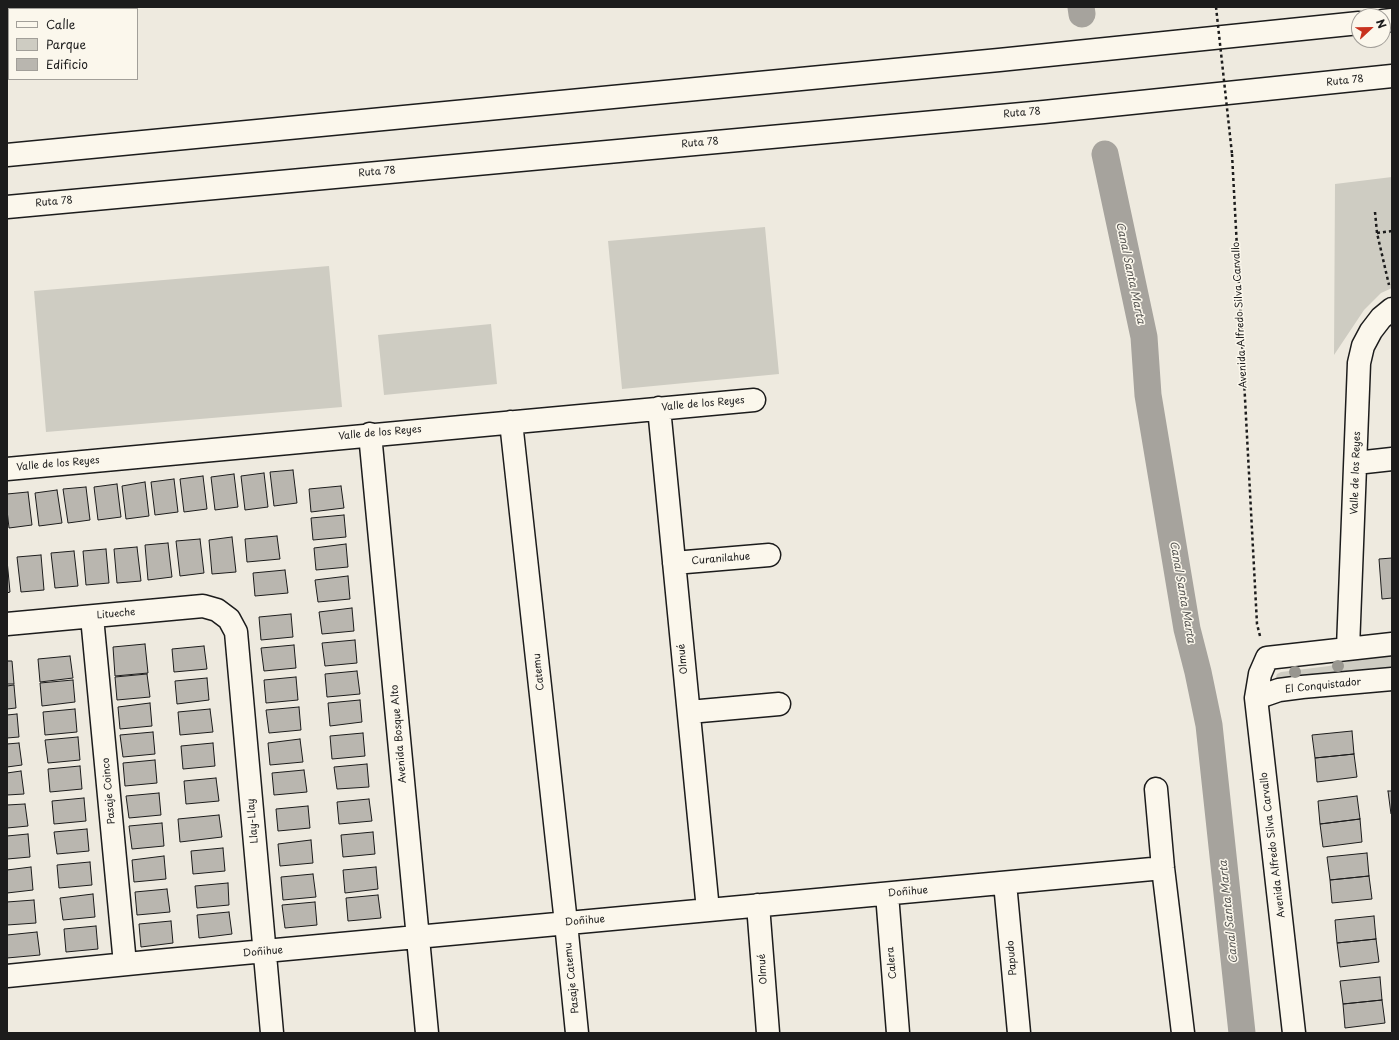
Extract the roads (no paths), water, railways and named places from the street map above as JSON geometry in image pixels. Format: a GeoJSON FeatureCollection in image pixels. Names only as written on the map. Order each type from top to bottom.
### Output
{"type":"FeatureCollection","features":[{"type":"Feature","properties":{"kind":"main road"},"geometry":{"type":"LineString","coordinates":[[7,155],[983,62],[1351,24]]}},
{"type":"Feature","properties":{"kind":"main road","name":"Ruta 78"},"geometry":{"type":"LineString","coordinates":[[7,207],[1036,112],[1392,76]]}},
{"type":"Feature","properties":{"kind":"main road","name":"Valle de los Reyes"},"geometry":{"type":"LineString","coordinates":[[1348,648],[1359,363],[1370,331],[1381,318],[1391,300]]}},
{"type":"Feature","properties":{"kind":"main road","name":"Valle de los Reyes"},"geometry":{"type":"LineString","coordinates":[[7,469],[370,434],[754,400]]}},
{"type":"Feature","properties":{"kind":"main road","name":"Olmué"},"geometry":{"type":"LineString","coordinates":[[658,408],[708,910]]}},
{"type":"Feature","properties":{"kind":"main road","name":"Catemu"},"geometry":{"type":"LineString","coordinates":[[511,422],[566,923]]}},
{"type":"Feature","properties":{"kind":"main road","name":"Avenida Bosque Alto"},"geometry":{"type":"LineString","coordinates":[[370,434],[427,1033]]}},
{"type":"Feature","properties":{"kind":"main road"},"geometry":{"type":"LineString","coordinates":[[1356,463],[1392,459]]}},
{"type":"Feature","properties":{"kind":"main road","name":"Curanilahue"},"geometry":{"type":"LineString","coordinates":[[674,562],[769,555]]}},
{"type":"Feature","properties":{"kind":"main road","name":"Litueche"},"geometry":{"type":"LineString","coordinates":[[7,624],[203,606],[217,610],[224,614]]}},
{"type":"Feature","properties":{"kind":"main road","name":"Llay-Llay"},"geometry":{"type":"LineString","coordinates":[[224,614],[229,619],[236,632],[272,1033]]}},
{"type":"Feature","properties":{"kind":"main road","name":"Pasaje Coinco"},"geometry":{"type":"LineString","coordinates":[[92,617],[125,964]]}},
{"type":"Feature","properties":{"kind":"main road"},"geometry":{"type":"LineString","coordinates":[[1348,648],[1392,644]]}},
{"type":"Feature","properties":{"kind":"main road","name":"Avenida Alfredo Silva Carvallo"},"geometry":{"type":"LineString","coordinates":[[1294,1033],[1256,698],[1260,674],[1267,658],[1348,648]]}},
{"type":"Feature","properties":{"kind":"main road","name":"El Conquistador"},"geometry":{"type":"LineString","coordinates":[[1256,698],[1279,690],[1392,679]]}},
{"type":"Feature","properties":{"kind":"main road"},"geometry":{"type":"LineString","coordinates":[[689,712],[779,704]]}},
{"type":"Feature","properties":{"kind":"main road"},"geometry":{"type":"LineString","coordinates":[[1156,789],[1163,868],[1183,1033]]}},
{"type":"Feature","properties":{"kind":"main road","name":"Doñihue"},"geometry":{"type":"LineString","coordinates":[[7,976],[1163,868]]}},
{"type":"Feature","properties":{"kind":"main road","name":"Papudo"},"geometry":{"type":"LineString","coordinates":[[1005,883],[1020,1033]]}},
{"type":"Feature","properties":{"kind":"main road","name":"Calera"},"geometry":{"type":"LineString","coordinates":[[886,894],[898,1033]]}},
{"type":"Feature","properties":{"kind":"main road","name":"Olmué"},"geometry":{"type":"LineString","coordinates":[[758,905],[768,1033]]}},
{"type":"Feature","properties":{"kind":"main road","name":"Pasaje Catemu"},"geometry":{"type":"LineString","coordinates":[[566,923],[577,1033]]}},
{"type":"Feature","properties":{"kind":"waterway","name":"Canal Santa Marta"},"geometry":{"type":"LineString","coordinates":[[1081,7],[1082,14]]}},
{"type":"Feature","properties":{"kind":"waterway","name":"Canal Santa Marta"},"geometry":{"type":"LineString","coordinates":[[1105,154],[1144,337],[1148,395],[1187,629],[1209,725],[1242,1033]]}}]}
